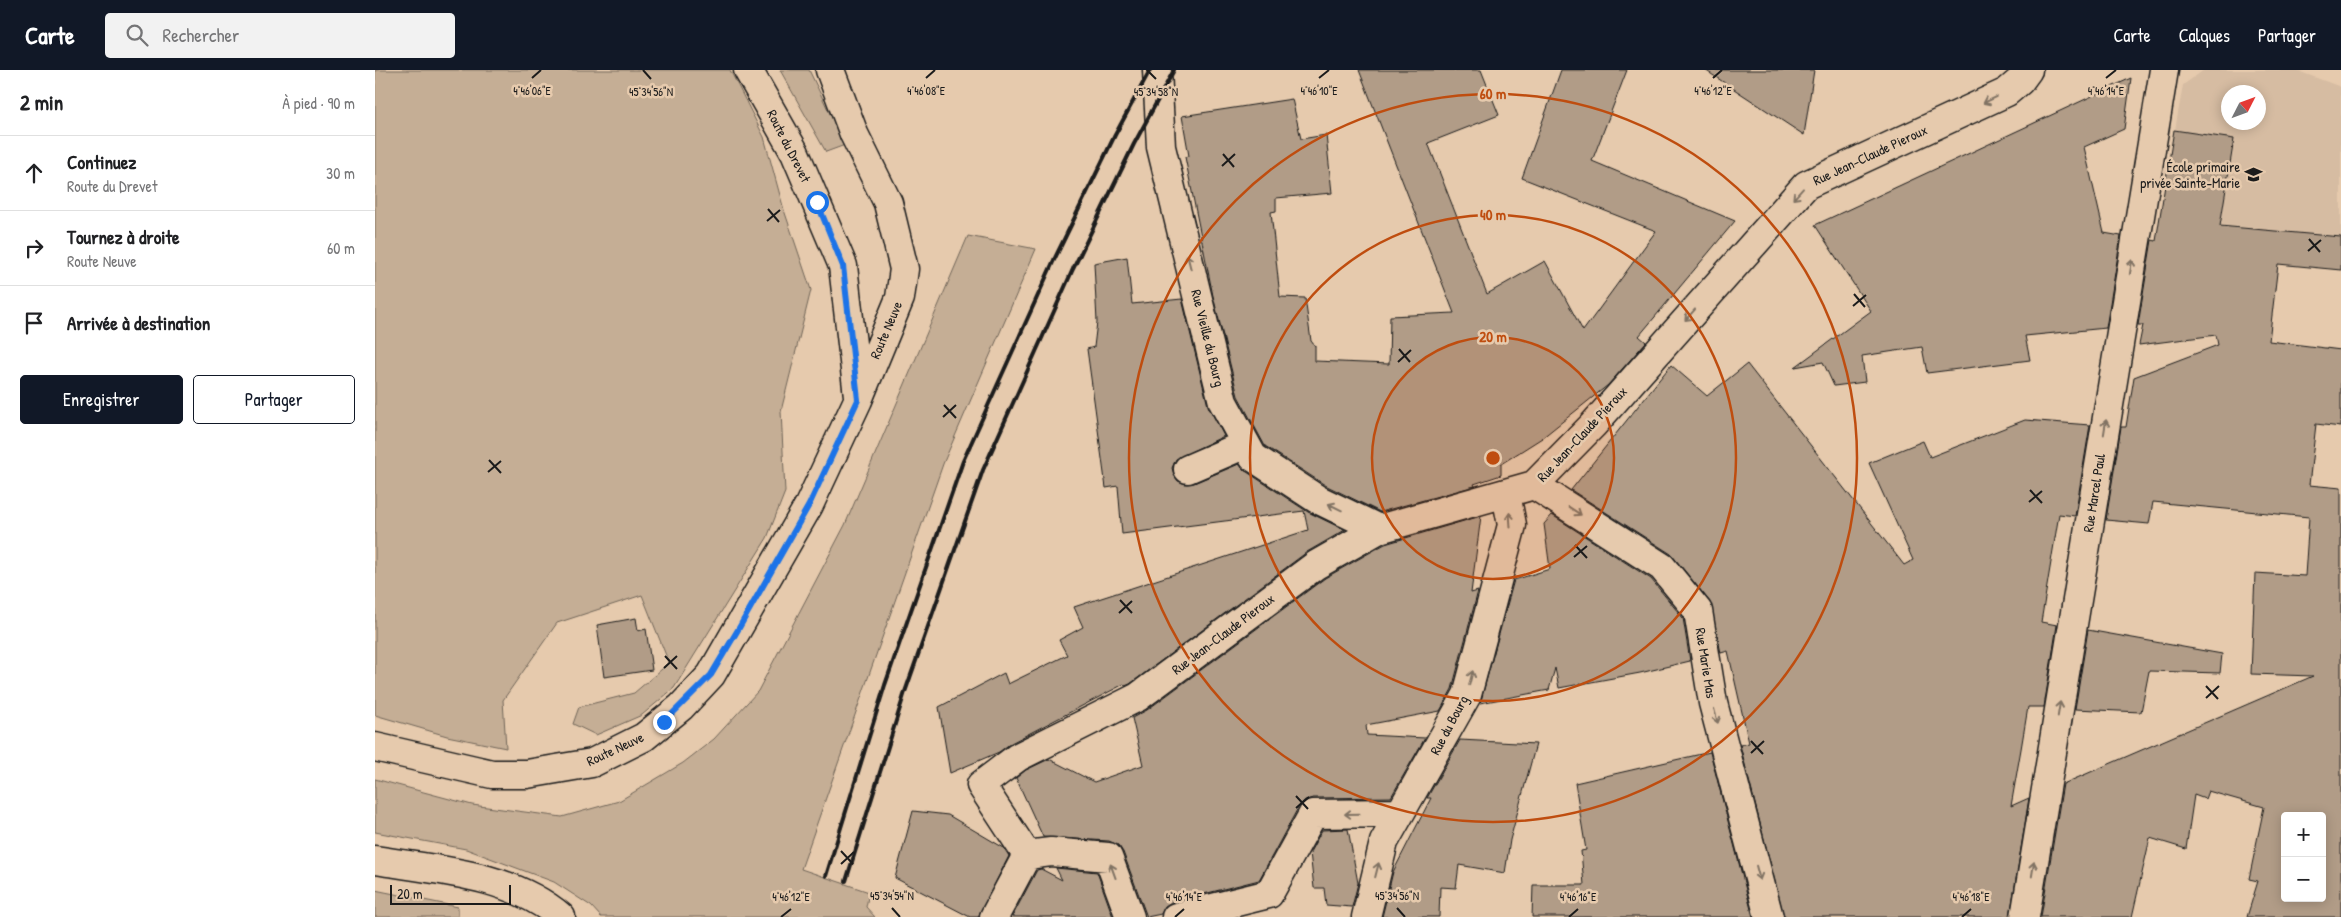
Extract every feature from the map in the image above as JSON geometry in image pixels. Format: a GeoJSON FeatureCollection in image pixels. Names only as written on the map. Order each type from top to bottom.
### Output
{"type":"FeatureCollection","features":[{"type":"Feature","properties":{"kind":"street","name":"Route du Drevet"},"geometry":{"type":"LineString","coordinates":[[748,70],[795,153],[843,266],[858,400]]}},
{"type":"Feature","properties":{"kind":"street","name":"Route Neuve"},"geometry":{"type":"LineString","coordinates":[[375,748],[492,774],[527,774],[592,763],[644,737],[681,707],[711,675],[809,505],[858,400],[900,298],[904,268],[888,203],[854,134],[830,70]]}},
{"type":"Feature","properties":{"kind":"street","name":"Rue Vieille du Bourg"},"geometry":{"type":"LineString","coordinates":[[1157,70],[1161,147],[1223,402],[1253,457],[1317,498],[1379,528]]}},
{"type":"Feature","properties":{"kind":"street","name":"Rue Jean-Claude Pieroux"},"geometry":{"type":"LineString","coordinates":[[1027,855],[981,785],[1019,757],[1138,697],[1316,565],[1379,528],[1534,485],[1593,425],[1806,185],[2007,92],[2020,81],[2028,70]]}},
{"type":"Feature","properties":{"kind":"street","name":"Rue Marcel Paul"},"geometry":{"type":"LineString","coordinates":[[2025,917],[2164,70]]}},
{"type":"Feature","properties":{"kind":"street"},"geometry":{"type":"LineString","coordinates":[[1188,469],[1246,444]]}},
{"type":"Feature","properties":{"kind":"street","name":"Rue Marie Mas"},"geometry":{"type":"LineString","coordinates":[[1534,485],[1662,567],[1698,611],[1713,703],[1769,917]]}},
{"type":"Feature","properties":{"kind":"street","name":"Rue du Bourg"},"geometry":{"type":"LineString","coordinates":[[1366,917],[1384,842],[1467,695],[1512,525],[1506,494]]}},
{"type":"Feature","properties":{"kind":"street"},"geometry":{"type":"LineString","coordinates":[[1176,917],[1269,894],[1313,814],[1401,813]]}},
{"type":"Feature","properties":{"kind":"street"},"geometry":{"type":"LineString","coordinates":[[994,917],[1027,855],[1051,852],[1108,857],[1130,917]]}},
{"type":"Feature","properties":{"kind":"street"},"geometry":{"type":"LineString","coordinates":[[375,860],[496,882],[529,897],[561,917]]}},
{"type":"Feature","properties":{"kind":"shaded area"},"geometry":{"type":"Polygon","coordinates":[[[375,70],[730,70],[764,137],[784,210],[811,290],[781,411],[785,492],[767,538],[674,688],[642,715],[596,735],[573,724],[579,707],[634,693],[669,663],[642,595],[557,623],[503,700],[506,748],[447,736],[375,715],[375,70]]]}},
{"type":"Feature","properties":{"kind":"shaded area"},"geometry":{"type":"Polygon","coordinates":[[[780,70],[809,70],[845,145],[826,152],[780,70]]]}},
{"type":"Feature","properties":{"kind":"shaded area","name":"École primaire privée Sainte-Marie"},"geometry":{"type":"Polygon","coordinates":[[[2204,70],[2295,70],[2341,87],[2341,237],[2159,220],[2183,85],[2204,70]]]}},
{"type":"Feature","properties":{"kind":"shaded area"},"geometry":{"type":"Polygon","coordinates":[[[968,236],[1036,249],[943,464],[801,869],[869,892],[866,907],[875,917],[601,917],[591,906],[554,882],[466,849],[375,832],[375,779],[472,805],[562,817],[619,801],[683,763],[714,739],[758,691],[845,525],[968,236]]]}},
{"type":"Feature","properties":{"kind":"shaded area"},"geometry":{"type":"Polygon","coordinates":[[[375,890],[458,907],[458,917],[375,917],[375,890]]]}},
{"type":"Feature","properties":{"kind":"building"},"geometry":{"type":"Polygon","coordinates":[[[1359,70],[1481,70],[1499,115],[1428,143],[1487,294],[1545,261],[1583,331],[1656,231],[1522,178],[1561,70],[1627,70],[1592,161],[1735,221],[1639,336],[1646,342],[1608,385],[1542,438],[1501,464],[1501,475],[1474,484],[1475,486],[1380,512],[1325,485],[1265,446],[1238,396],[1213,296],[1185,157],[1189,156],[1182,116],[1292,99],[1301,139],[1326,135],[1332,193],[1276,198],[1276,211],[1271,212],[1280,297],[1305,298],[1311,341],[1315,346],[1315,361],[1389,364],[1390,316],[1454,313],[1359,70]]]}},
{"type":"Feature","properties":{"kind":"building"},"geometry":{"type":"Polygon","coordinates":[[[1705,70],[1814,70],[1804,135],[1705,70]]]}},
{"type":"Feature","properties":{"kind":"building"},"geometry":{"type":"Polygon","coordinates":[[[2131,78],[2124,129],[2084,147],[2104,233],[2121,236],[2106,328],[2025,336],[2030,360],[1927,373],[1922,347],[1862,356],[1865,382],[1834,386],[1823,362],[1795,367],[1871,311],[1815,225],[2131,78]]]}},
{"type":"Feature","properties":{"kind":"building"},"geometry":{"type":"Polygon","coordinates":[[[2174,130],[2234,139],[2220,226],[2341,237],[2341,270],[2278,264],[2269,341],[2341,350],[2341,427],[2316,424],[2309,485],[2341,488],[2341,917],[2247,917],[2258,881],[2249,879],[2264,807],[2208,791],[2205,799],[2194,795],[2186,849],[2150,838],[2132,917],[2041,917],[2063,784],[2313,676],[2251,674],[2255,573],[2305,576],[2309,517],[2153,502],[2149,524],[2106,520],[2121,427],[2126,427],[2134,377],[2218,345],[2216,335],[2139,345],[2143,325],[2138,325],[2152,240],[2156,241],[2174,130]]]}},
{"type":"Feature","properties":{"kind":"building"},"geometry":{"type":"Polygon","coordinates":[[[1127,257],[1132,304],[1182,299],[1208,406],[1224,436],[1176,459],[1172,468],[1178,481],[1186,484],[1194,483],[1239,464],[1244,470],[1308,512],[1345,530],[1307,552],[1130,684],[1125,686],[1124,684],[1011,743],[999,752],[950,773],[939,707],[1004,673],[1008,684],[1067,655],[1059,640],[1083,627],[1074,607],[1308,530],[1304,511],[1122,534],[1118,486],[1106,488],[1087,349],[1094,347],[1097,322],[1094,263],[1127,257]]]}},
{"type":"Feature","properties":{"kind":"building"},"geometry":{"type":"Polygon","coordinates":[[[1747,364],[1904,565],[1913,560],[1869,463],[1923,441],[1930,457],[2025,420],[2090,425],[2075,516],[2059,514],[2041,622],[2057,625],[2044,707],[2028,707],[2011,806],[2029,798],[2010,917],[1784,917],[1740,745],[1749,743],[1728,651],[1721,653],[1710,602],[1671,554],[1571,490],[1671,365],[1707,396],[1747,364]]]}},
{"type":"Feature","properties":{"kind":"building"},"geometry":{"type":"Polygon","coordinates":[[[1552,515],[1651,579],[1683,618],[1690,661],[1640,673],[1559,688],[1555,668],[1549,690],[1480,703],[1514,580],[1550,569],[1544,524],[1552,515]]]}},
{"type":"Feature","properties":{"kind":"building"},"geometry":{"type":"Polygon","coordinates":[[[1481,516],[1471,593],[1478,591],[1452,689],[1440,711],[1366,725],[1367,735],[1425,738],[1391,797],[1313,798],[1305,800],[1299,806],[1259,880],[1172,902],[1165,906],[1161,914],[1147,917],[1123,852],[1118,845],[1109,841],[1043,837],[1016,778],[1026,770],[1049,759],[1094,782],[1143,765],[1132,718],[1147,710],[1325,578],[1385,544],[1481,516]]]}},
{"type":"Feature","properties":{"kind":"building"},"geometry":{"type":"Polygon","coordinates":[[[636,618],[638,631],[646,629],[652,670],[604,677],[597,625],[636,618]]]}},
{"type":"Feature","properties":{"kind":"building"},"geometry":{"type":"Polygon","coordinates":[[[2088,630],[2222,654],[2220,673],[2149,671],[2141,712],[2075,709],[2088,630]]]}},
{"type":"Feature","properties":{"kind":"building"},"geometry":{"type":"Polygon","coordinates":[[[1460,740],[1536,744],[1510,840],[1505,873],[1459,865],[1456,888],[1440,887],[1439,917],[1382,917],[1393,872],[1431,798],[1427,798],[1460,740]]]}},
{"type":"Feature","properties":{"kind":"building"},"geometry":{"type":"Polygon","coordinates":[[[1710,752],[1753,917],[1532,917],[1533,885],[1584,885],[1581,851],[1586,850],[1575,783],[1710,752]]]}},
{"type":"Feature","properties":{"kind":"building"},"geometry":{"type":"Polygon","coordinates":[[[913,811],[948,815],[1004,848],[1009,856],[978,917],[970,917],[895,878],[913,811]]]}},
{"type":"Feature","properties":{"kind":"building"},"geometry":{"type":"Polygon","coordinates":[[[1348,829],[1358,883],[1352,907],[1326,905],[1324,888],[1314,888],[1310,852],[1322,830],[1348,829]]]}},
{"type":"Feature","properties":{"kind":"building"},"geometry":{"type":"Polygon","coordinates":[[[1056,868],[1097,872],[1113,917],[1012,917],[1037,870],[1041,869],[1062,880],[1056,868]]]}},
{"type":"Feature","properties":{"kind":"railway"},"geometry":{"type":"LineString","coordinates":[[826,876],[885,685],[963,461],[1054,260],[1115,135],[1150,70]]}},
{"type":"Feature","properties":{"kind":"railway"},"geometry":{"type":"LineString","coordinates":[[846,881],[905,692],[983,470],[1073,269],[1134,144],[1174,70]]}},
{"type":"Feature","properties":{"kind":"place","name":"École primaire privée Sainte-Marie"},"geometry":{"type":"Point","coordinates":[2254,175]}},
{"type":"Feature","properties":{"kind":"route"},"geometry":{"type":"LineString","coordinates":[[664,722],[711,675],[809,505],[858,400],[843,266],[817,202]]}}]}
